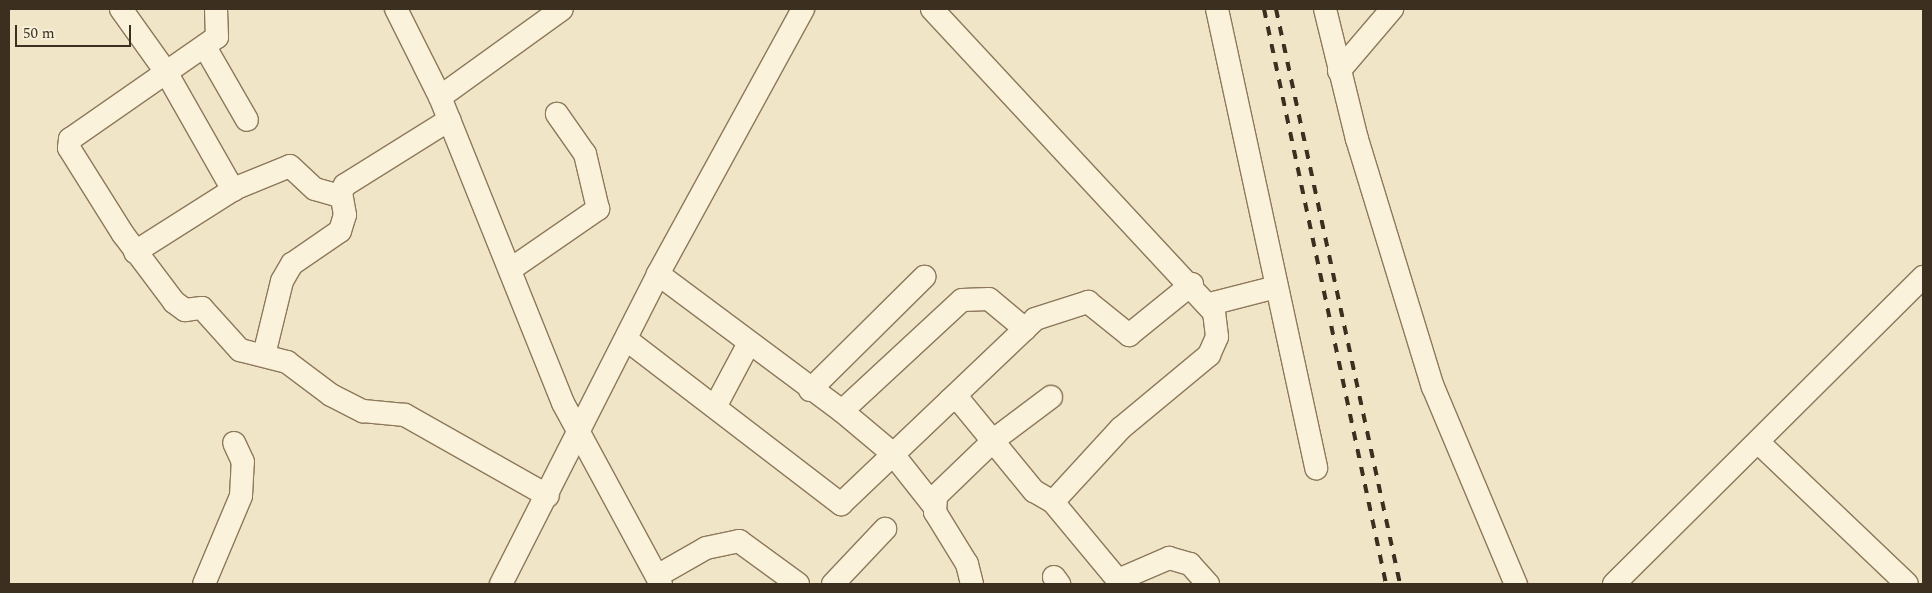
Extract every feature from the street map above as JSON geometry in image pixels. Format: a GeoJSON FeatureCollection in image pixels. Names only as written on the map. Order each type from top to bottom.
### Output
{"type":"FeatureCollection","features":[{"type":"Feature","properties":{"kind":"street"},"geometry":{"type":"LineString","coordinates":[[121,9],[166,72],[233,190]]}},
{"type":"Feature","properties":{"kind":"street"},"geometry":{"type":"LineString","coordinates":[[216,9],[219,33],[204,47],[77,132],[69,143],[135,252],[181,309],[202,308],[240,350],[264,355],[298,368],[356,408],[405,415],[548,496]]}},
{"type":"Feature","properties":{"kind":"street"},"geometry":{"type":"LineString","coordinates":[[396,9],[440,98],[511,269],[563,403],[659,580],[706,548],[739,541],[798,584]]}},
{"type":"Feature","properties":{"kind":"street"},"geometry":{"type":"LineString","coordinates":[[440,98],[562,9]]}},
{"type":"Feature","properties":{"kind":"street"},"geometry":{"type":"LineString","coordinates":[[501,584],[548,496],[627,340],[658,274],[803,9]]}},
{"type":"Feature","properties":{"kind":"street"},"geometry":{"type":"LineString","coordinates":[[932,9],[1210,304],[1218,337],[1209,354],[1121,428],[1053,502]]}},
{"type":"Feature","properties":{"kind":"street"},"geometry":{"type":"LineString","coordinates":[[1217,9],[1316,468]]}},
{"type":"Feature","properties":{"kind":"street"},"geometry":{"type":"LineString","coordinates":[[1325,9],[1339,71],[1433,387],[1516,584]]}},
{"type":"Feature","properties":{"kind":"street"},"geometry":{"type":"LineString","coordinates":[[1339,71],[1392,9]]}},
{"type":"Feature","properties":{"kind":"street"},"geometry":{"type":"LineString","coordinates":[[204,47],[247,120]]}},
{"type":"Feature","properties":{"kind":"street"},"geometry":{"type":"LineString","coordinates":[[511,269],[598,209],[584,154],[557,114]]}},
{"type":"Feature","properties":{"kind":"street"},"geometry":{"type":"LineString","coordinates":[[264,355],[284,276],[292,264],[340,231],[345,215],[340,196],[345,186],[378,162],[449,120]]}},
{"type":"Feature","properties":{"kind":"street"},"geometry":{"type":"LineString","coordinates":[[135,252],[233,190],[290,166],[315,189],[340,196]]}},
{"type":"Feature","properties":{"kind":"street"},"geometry":{"type":"LineString","coordinates":[[658,274],[810,390],[842,411],[892,453],[933,505],[967,564],[972,584]]}},
{"type":"Feature","properties":{"kind":"street"},"geometry":{"type":"LineString","coordinates":[[810,390],[924,277]]}},
{"type":"Feature","properties":{"kind":"street"},"geometry":{"type":"LineString","coordinates":[[1614,584],[1759,443],[1923,277]]}},
{"type":"Feature","properties":{"kind":"street"},"geometry":{"type":"LineString","coordinates":[[627,340],[837,503],[845,502],[892,453],[1041,316],[1088,302],[1100,307],[1120,332],[1133,334],[1192,284]]}},
{"type":"Feature","properties":{"kind":"street"},"geometry":{"type":"LineString","coordinates":[[1210,304],[1276,287]]}},
{"type":"Feature","properties":{"kind":"street"},"geometry":{"type":"LineString","coordinates":[[842,411],[962,300],[989,299],[1025,329]]}},
{"type":"Feature","properties":{"kind":"street"},"geometry":{"type":"LineString","coordinates":[[715,407],[749,343]]}},
{"type":"Feature","properties":{"kind":"street"},"geometry":{"type":"LineString","coordinates":[[933,505],[957,472],[995,439],[1051,397]]}},
{"type":"Feature","properties":{"kind":"street"},"geometry":{"type":"LineString","coordinates":[[950,400],[960,400],[995,439],[1034,492],[1053,502],[1119,582],[1169,558],[1190,564],[1208,584]]}},
{"type":"Feature","properties":{"kind":"street"},"geometry":{"type":"LineString","coordinates":[[204,584],[241,496],[243,462],[234,443]]}},
{"type":"Feature","properties":{"kind":"street"},"geometry":{"type":"LineString","coordinates":[[1759,443],[1908,584]]}},
{"type":"Feature","properties":{"kind":"street"},"geometry":{"type":"LineString","coordinates":[[833,584],[885,529]]}},
{"type":"Feature","properties":{"kind":"railway"},"geometry":{"type":"LineString","coordinates":[[1264,9],[1386,584]]}},
{"type":"Feature","properties":{"kind":"railway"},"geometry":{"type":"LineString","coordinates":[[1276,9],[1400,584]]}}]}
